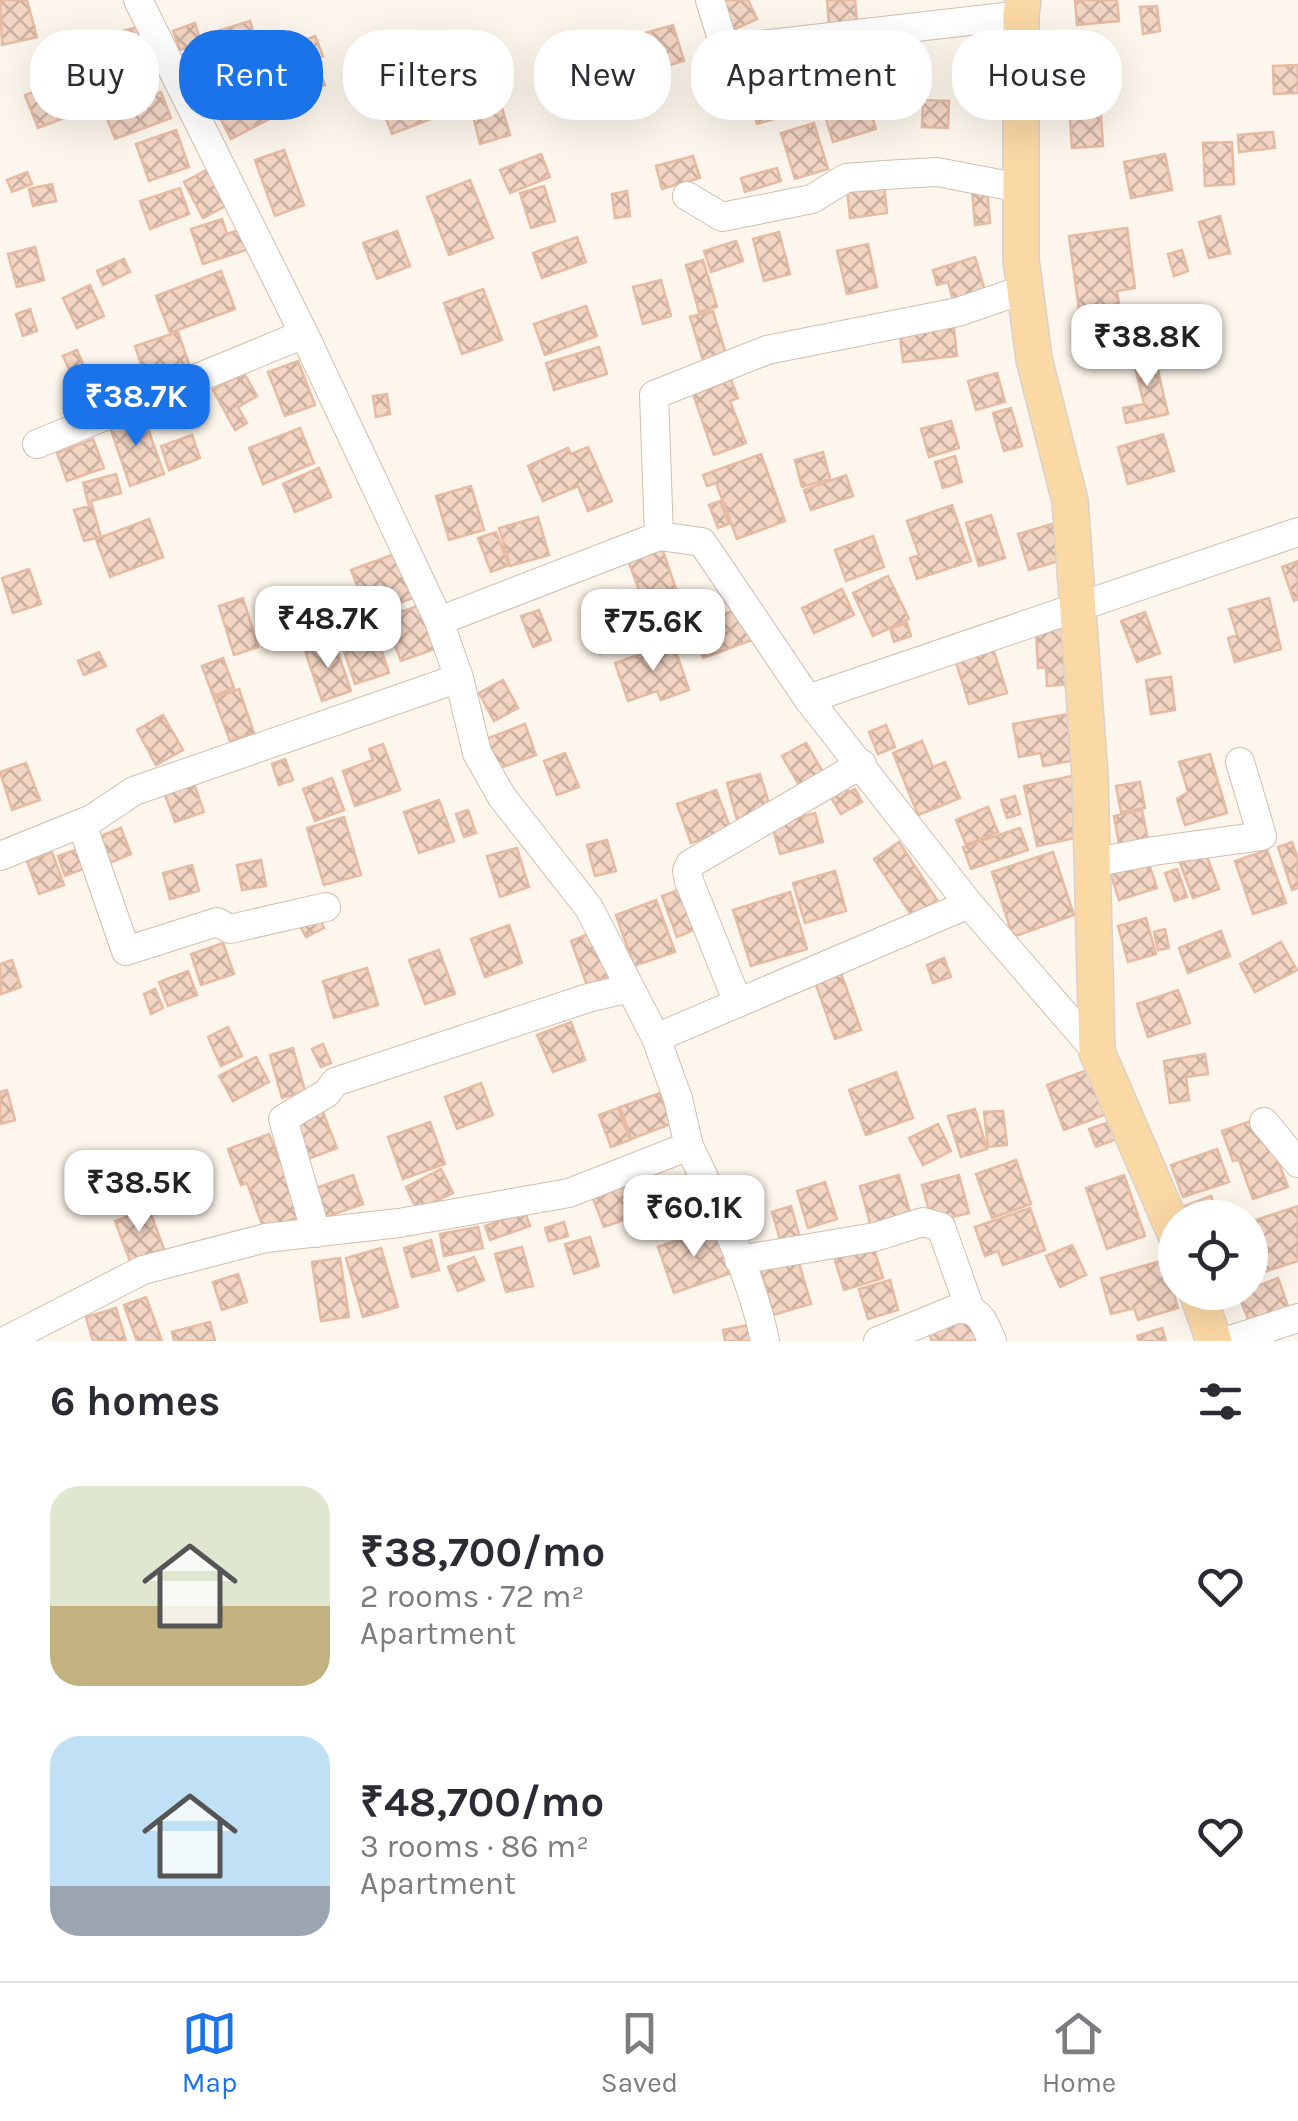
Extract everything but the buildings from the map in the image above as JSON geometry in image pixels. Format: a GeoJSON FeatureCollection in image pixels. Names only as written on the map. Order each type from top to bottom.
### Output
{"type":"FeatureCollection","features":[{"type":"Feature","properties":{"kind":"main road"},"geometry":{"type":"LineString","coordinates":[[1022,7],[1020,259],[1034,359],[1070,501],[1090,776],[1097,1052],[1161,1200]]}},
{"type":"Feature","properties":{"kind":"main road"},"geometry":{"type":"LineString","coordinates":[[1203,1310],[1214,1341]]}},
{"type":"Feature","properties":{"kind":"street"},"geometry":{"type":"LineString","coordinates":[[138,0],[304,334],[439,622],[459,678],[477,753],[502,796],[589,908],[656,1038],[689,1146],[740,1260],[765,1341]]}},
{"type":"Feature","properties":{"kind":"street"},"geometry":{"type":"LineString","coordinates":[[710,0],[726,49],[1022,7]]}},
{"type":"Feature","properties":{"kind":"street"},"geometry":{"type":"LineString","coordinates":[[687,196],[722,216],[812,199],[846,178],[884,174],[937,172],[1020,188]]}},
{"type":"Feature","properties":{"kind":"street"},"geometry":{"type":"LineString","coordinates":[[659,536],[654,394],[766,350],[958,312],[1025,289]]}},
{"type":"Feature","properties":{"kind":"street"},"geometry":{"type":"LineString","coordinates":[[37,444],[304,334]]}},
{"type":"Feature","properties":{"kind":"street"},"geometry":{"type":"LineString","coordinates":[[808,699],[1298,532]]}},
{"type":"Feature","properties":{"kind":"street"},"geometry":{"type":"LineString","coordinates":[[439,622],[659,536],[702,542],[808,699],[968,904],[1097,1052]]}},
{"type":"Feature","properties":{"kind":"street"},"geometry":{"type":"LineString","coordinates":[[0,856],[82,824],[134,791],[459,678]]}},
{"type":"Feature","properties":{"kind":"street"},"geometry":{"type":"LineString","coordinates":[[1092,863],[1262,836],[1240,762]]}},
{"type":"Feature","properties":{"kind":"street"},"geometry":{"type":"LineString","coordinates":[[738,1003],[690,881],[690,864],[862,764]]}},
{"type":"Feature","properties":{"kind":"street"},"geometry":{"type":"LineString","coordinates":[[82,824],[126,951],[218,922],[230,929],[326,907]]}},
{"type":"Feature","properties":{"kind":"street"},"geometry":{"type":"LineString","coordinates":[[656,1038],[968,904]]}},
{"type":"Feature","properties":{"kind":"street"},"geometry":{"type":"LineString","coordinates":[[316,1233],[283,1119],[327,1093],[335,1082],[588,998],[630,988]]}},
{"type":"Feature","properties":{"kind":"street"},"geometry":{"type":"LineString","coordinates":[[1264,1122],[1298,1163]]}},
{"type":"Feature","properties":{"kind":"street"},"geometry":{"type":"LineString","coordinates":[[5,1341],[142,1270],[266,1238],[399,1223],[569,1193],[689,1146]]}},
{"type":"Feature","properties":{"kind":"street"},"geometry":{"type":"LineString","coordinates":[[740,1260],[875,1237],[923,1222],[941,1228],[970,1309]]}},
{"type":"Feature","properties":{"kind":"street"},"geometry":{"type":"LineString","coordinates":[[878,1341],[956,1310],[970,1309],[980,1314],[992,1341]]}},
{"type":"Feature","properties":{"kind":"street"},"geometry":{"type":"LineString","coordinates":[[1228,1341],[1298,1318]]}}]}
